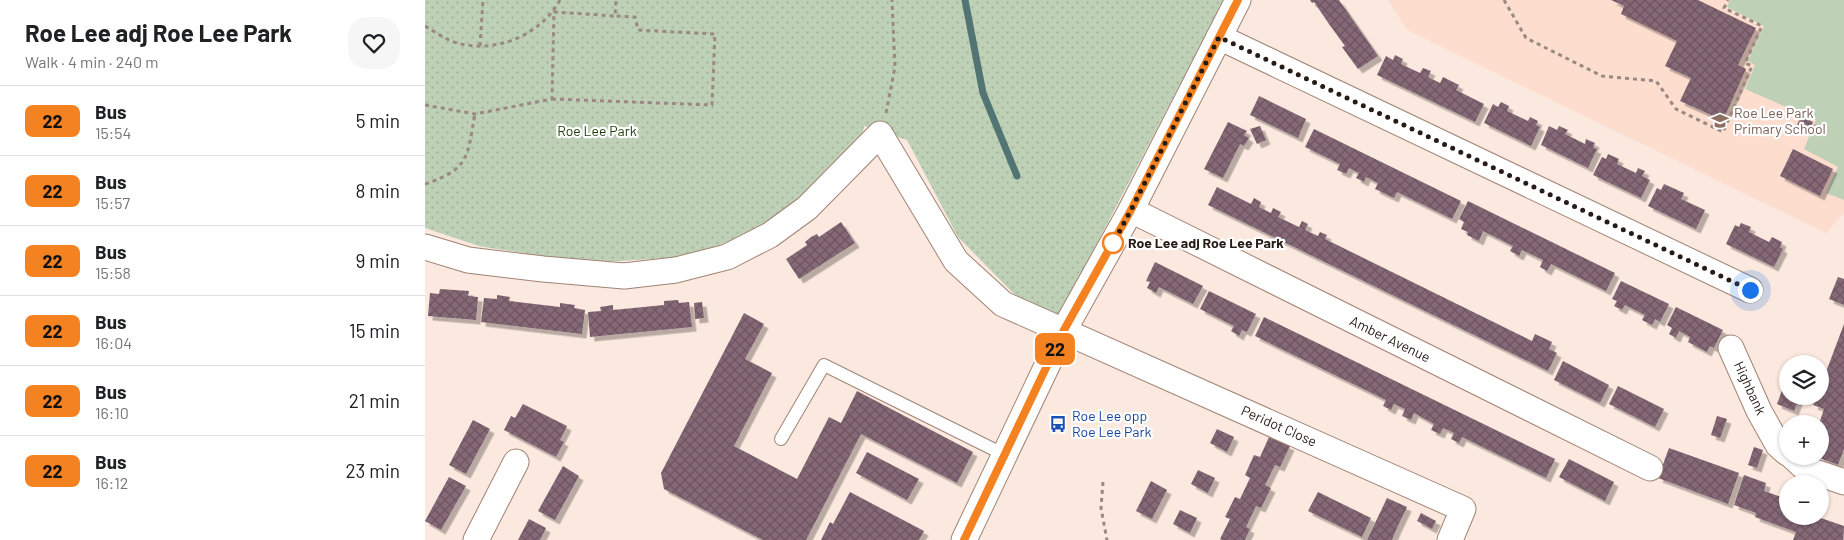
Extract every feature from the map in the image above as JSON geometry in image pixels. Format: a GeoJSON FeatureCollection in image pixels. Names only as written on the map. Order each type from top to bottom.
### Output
{"type":"FeatureCollection","features":[{"type":"Feature","properties":{"kind":"street"},"geometry":{"type":"LineString","coordinates":[[964,540],[1064,330],[1131,210],[1238,0]]}},
{"type":"Feature","properties":{"kind":"street"},"geometry":{"type":"LineString","coordinates":[[1219,37],[1750,290]]}},
{"type":"Feature","properties":{"kind":"street"},"geometry":{"type":"LineString","coordinates":[[425,247],[468,260],[552,270],[624,276],[677,270],[727,257],[770,235],[807,208],[880,134],[956,261],[1003,304],[1064,330]]}},
{"type":"Feature","properties":{"kind":"street","name":"Amber Avenue"},"geometry":{"type":"LineString","coordinates":[[1131,210],[1650,468]]}},
{"type":"Feature","properties":{"kind":"street","name":"Peridot Close"},"geometry":{"type":"LineString","coordinates":[[1064,330],[1463,509],[1450,540]]}},
{"type":"Feature","properties":{"kind":"street","name":"Highbank"},"geometry":{"type":"LineString","coordinates":[[1731,348],[1759,411],[1779,446]]}},
{"type":"Feature","properties":{"kind":"street"},"geometry":{"type":"LineString","coordinates":[[476,540],[516,462]]}},
{"type":"Feature","properties":{"kind":"street"},"geometry":{"type":"LineString","coordinates":[[1801,465],[1806,469],[1844,482]]}},
{"type":"Feature","properties":{"kind":"lane"},"geometry":{"type":"LineString","coordinates":[[781,440],[824,365],[1005,455]]}},
{"type":"Feature","properties":{"kind":"path"},"geometry":{"type":"LineString","coordinates":[[480,46],[483,0]]}},
{"type":"Feature","properties":{"kind":"path"},"geometry":{"type":"LineString","coordinates":[[425,26],[450,40],[480,46],[506,42],[533,31],[554,12],[561,0]]}},
{"type":"Feature","properties":{"kind":"path"},"geometry":{"type":"LineString","coordinates":[[615,16],[616,0]]}},
{"type":"Feature","properties":{"kind":"path"},"geometry":{"type":"LineString","coordinates":[[880,134],[888,108],[895,67],[892,0]]}},
{"type":"Feature","properties":{"kind":"path"},"geometry":{"type":"LineString","coordinates":[[1504,0],[1526,38],[1601,76],[1655,81],[1676,109],[1723,132],[1752,66],[1745,63],[1761,26],[1724,8],[1728,0]]}},
{"type":"Feature","properties":{"kind":"path"},"geometry":{"type":"LineString","coordinates":[[425,105],[475,114],[552,98],[712,104],[715,34],[638,30],[635,17],[554,12]]}},
{"type":"Feature","properties":{"kind":"path"},"geometry":{"type":"LineString","coordinates":[[552,98],[554,12]]}},
{"type":"Feature","properties":{"kind":"path"},"geometry":{"type":"LineString","coordinates":[[425,184],[441,179],[458,168],[468,155],[475,114]]}},
{"type":"Feature","properties":{"kind":"path"},"geometry":{"type":"LineString","coordinates":[[1103,482],[1101,508],[1107,540]]}},
{"type":"Feature","properties":{"kind":"shaded area","name":"Roe Lee Park Primary School"},"geometry":{"type":"Polygon","coordinates":[[[1388,0],[1844,0],[1844,213],[1826,233],[1407,30],[1388,0]]]}},
{"type":"Feature","properties":{"kind":"green space","name":"Roe Lee Park"},"geometry":{"type":"Polygon","coordinates":[[[425,0],[1224,0],[1058,318],[1016,296],[958,237],[907,140],[864,126],[861,145],[790,214],[740,238],[684,257],[587,263],[479,246],[425,228],[425,0]]]}},
{"type":"Feature","properties":{"kind":"green space"},"geometry":{"type":"Polygon","coordinates":[[[1730,0],[1844,0],[1844,200],[1826,193],[1838,167],[1804,149],[1816,120],[1745,89],[1755,65],[1748,61],[1764,26],[1727,7],[1730,0]]]}},
{"type":"Feature","properties":{"kind":"building"},"geometry":{"type":"Polygon","coordinates":[[[1310,0],[1339,0],[1378,56],[1358,69],[1342,47],[1345,46],[1314,2],[1312,3],[1310,0]]]}},
{"type":"Feature","properties":{"kind":"building","name":"Roe Lee Park Primary School"},"geometry":{"type":"Polygon","coordinates":[[[1611,0],[1698,0],[1756,28],[1738,65],[1746,69],[1726,114],[1716,117],[1680,101],[1691,78],[1665,66],[1677,41],[1621,14],[1624,6],[1611,0]]]}},
{"type":"Feature","properties":{"kind":"building"},"geometry":{"type":"Polygon","coordinates":[[[1395,55],[1403,59],[1401,64],[1420,73],[1423,68],[1431,71],[1428,77],[1440,83],[1443,77],[1459,85],[1456,90],[1484,104],[1475,122],[1377,75],[1386,56],[1393,60],[1395,55]]]}},
{"type":"Feature","properties":{"kind":"building"},"geometry":{"type":"Polygon","coordinates":[[[1259,96],[1306,119],[1298,138],[1250,115],[1259,96]]]}},
{"type":"Feature","properties":{"kind":"building"},"geometry":{"type":"Polygon","coordinates":[[[1501,102],[1509,106],[1507,111],[1528,121],[1530,117],[1538,121],[1536,125],[1540,127],[1531,146],[1484,123],[1493,104],[1498,107],[1501,102]]]}},
{"type":"Feature","properties":{"kind":"building"},"geometry":{"type":"Polygon","coordinates":[[[1801,116],[1813,122],[1809,130],[1797,125],[1801,116]]]}},
{"type":"Feature","properties":{"kind":"building"},"geometry":{"type":"Polygon","coordinates":[[[1228,122],[1247,131],[1244,135],[1249,138],[1244,146],[1240,144],[1223,178],[1204,169],[1228,122]]]}},
{"type":"Feature","properties":{"kind":"building"},"geometry":{"type":"Polygon","coordinates":[[[1260,126],[1266,140],[1257,144],[1250,129],[1260,126]]]}},
{"type":"Feature","properties":{"kind":"building"},"geometry":{"type":"Polygon","coordinates":[[[1549,126],[1557,130],[1559,126],[1568,130],[1565,134],[1585,144],[1586,139],[1595,143],[1593,148],[1597,149],[1588,168],[1541,145],[1549,126]]]}},
{"type":"Feature","properties":{"kind":"building"},"geometry":{"type":"Polygon","coordinates":[[[1314,129],[1461,201],[1452,219],[1397,192],[1394,198],[1375,189],[1378,183],[1366,177],[1364,182],[1356,178],[1359,173],[1349,168],[1346,174],[1337,170],[1340,164],[1305,147],[1314,129]]]}},
{"type":"Feature","properties":{"kind":"building"},"geometry":{"type":"Polygon","coordinates":[[[1793,149],[1833,169],[1820,196],[1780,176],[1793,149]]]}},
{"type":"Feature","properties":{"kind":"building"},"geometry":{"type":"Polygon","coordinates":[[[1608,154],[1619,159],[1617,164],[1636,173],[1638,168],[1645,171],[1642,176],[1650,180],[1641,198],[1593,175],[1602,157],[1606,159],[1608,154]]]}},
{"type":"Feature","properties":{"kind":"building"},"geometry":{"type":"Polygon","coordinates":[[[1664,184],[1684,193],[1681,199],[1705,210],[1696,229],[1648,206],[1657,188],[1661,190],[1664,184]]]}},
{"type":"Feature","properties":{"kind":"building"},"geometry":{"type":"Polygon","coordinates":[[[1217,187],[1251,204],[1254,198],[1261,202],[1259,207],[1271,213],[1273,208],[1281,212],[1278,217],[1299,227],[1302,221],[1308,224],[1305,230],[1318,236],[1320,232],[1327,235],[1325,239],[1532,341],[1535,334],[1552,342],[1549,349],[1557,353],[1548,371],[1208,205],[1217,187]]]}},
{"type":"Feature","properties":{"kind":"building"},"geometry":{"type":"Polygon","coordinates":[[[1468,201],[1615,273],[1606,291],[1551,264],[1547,271],[1540,267],[1543,260],[1522,250],[1519,256],[1510,251],[1513,246],[1483,231],[1479,241],[1467,235],[1468,232],[1461,229],[1464,222],[1459,219],[1468,201]]]}},
{"type":"Feature","properties":{"kind":"building"},"geometry":{"type":"Polygon","coordinates":[[[841,222],[855,243],[799,279],[786,259],[807,245],[805,242],[811,237],[817,234],[819,237],[841,222]]]}},
{"type":"Feature","properties":{"kind":"building"},"geometry":{"type":"Polygon","coordinates":[[[1741,223],[1751,227],[1749,232],[1769,242],[1772,237],[1782,242],[1780,247],[1783,249],[1774,267],[1726,244],[1735,225],[1739,227],[1741,223]]]}},
{"type":"Feature","properties":{"kind":"building"},"geometry":{"type":"Polygon","coordinates":[[[1155,262],[1203,286],[1193,304],[1159,287],[1156,293],[1147,288],[1150,282],[1146,281],[1155,262]]]}},
{"type":"Feature","properties":{"kind":"building"},"geometry":{"type":"Polygon","coordinates":[[[1838,277],[1844,279],[1844,305],[1829,299],[1838,277]]]}},
{"type":"Feature","properties":{"kind":"building"},"geometry":{"type":"Polygon","coordinates":[[[1621,281],[1669,304],[1660,322],[1655,319],[1652,325],[1642,320],[1645,315],[1625,305],[1622,310],[1614,306],[1617,301],[1612,299],[1621,281]]]}},
{"type":"Feature","properties":{"kind":"building"},"geometry":{"type":"Polygon","coordinates":[[[440,289],[469,291],[468,296],[478,297],[476,320],[428,316],[430,293],[439,294],[440,289]]]}},
{"type":"Feature","properties":{"kind":"building"},"geometry":{"type":"Polygon","coordinates":[[[1209,291],[1256,314],[1247,332],[1242,330],[1239,336],[1231,331],[1234,326],[1200,309],[1209,291]]]}},
{"type":"Feature","properties":{"kind":"building"},"geometry":{"type":"Polygon","coordinates":[[[497,295],[510,297],[509,301],[560,307],[560,303],[575,305],[574,308],[585,310],[582,334],[481,322],[484,298],[497,299],[497,295]]]}},
{"type":"Feature","properties":{"kind":"building"},"geometry":{"type":"Polygon","coordinates":[[[678,300],[679,303],[689,302],[692,327],[590,337],[588,312],[601,311],[600,307],[613,305],[613,310],[664,305],[664,301],[678,300]]]}},
{"type":"Feature","properties":{"kind":"building"},"geometry":{"type":"Polygon","coordinates":[[[702,302],[704,318],[695,319],[694,303],[702,302]]]}},
{"type":"Feature","properties":{"kind":"building"},"geometry":{"type":"Polygon","coordinates":[[[1676,307],[1723,330],[1714,348],[1710,346],[1707,352],[1688,342],[1690,337],[1679,331],[1676,338],[1669,334],[1672,328],[1667,325],[1676,307]]]}},
{"type":"Feature","properties":{"kind":"building"},"geometry":{"type":"Polygon","coordinates":[[[744,313],[764,324],[745,359],[772,373],[734,446],[797,479],[829,417],[841,423],[857,391],[973,452],[957,483],[861,434],[806,540],[763,540],[664,489],[661,473],[744,313]]]}},
{"type":"Feature","properties":{"kind":"building"},"geometry":{"type":"Polygon","coordinates":[[[1264,317],[1555,459],[1546,478],[1462,437],[1459,443],[1451,439],[1454,433],[1443,428],[1440,434],[1431,430],[1434,424],[1414,413],[1411,420],[1402,416],[1405,409],[1394,404],[1391,410],[1383,406],[1386,400],[1255,336],[1264,317]]]}},
{"type":"Feature","properties":{"kind":"building"},"geometry":{"type":"Polygon","coordinates":[[[1844,324],[1844,449],[1838,465],[1829,462],[1829,415],[1822,415],[1824,409],[1813,405],[1829,405],[1829,364],[1844,324]]]}},
{"type":"Feature","properties":{"kind":"building"},"geometry":{"type":"Polygon","coordinates":[[[1563,361],[1609,385],[1600,403],[1554,380],[1563,361]]]}},
{"type":"Feature","properties":{"kind":"building"},"geometry":{"type":"Polygon","coordinates":[[[1618,386],[1664,409],[1655,427],[1609,404],[1618,386]]]}},
{"type":"Feature","properties":{"kind":"building"},"geometry":{"type":"Polygon","coordinates":[[[523,404],[567,426],[560,440],[564,442],[556,457],[504,430],[511,416],[515,418],[523,404]]]}},
{"type":"Feature","properties":{"kind":"building"},"geometry":{"type":"Polygon","coordinates":[[[1779,405],[1796,405],[1794,411],[1779,405]]]}},
{"type":"Feature","properties":{"kind":"building"},"geometry":{"type":"Polygon","coordinates":[[[1717,416],[1727,419],[1720,438],[1711,435],[1717,416]]]}},
{"type":"Feature","properties":{"kind":"building"},"geometry":{"type":"Polygon","coordinates":[[[473,420],[490,429],[466,474],[449,465],[473,420]]]}},
{"type":"Feature","properties":{"kind":"building"},"geometry":{"type":"Polygon","coordinates":[[[1217,429],[1234,437],[1227,452],[1210,443],[1217,429]]]}},
{"type":"Feature","properties":{"kind":"building"},"geometry":{"type":"Polygon","coordinates":[[[1269,437],[1290,446],[1280,467],[1275,465],[1265,485],[1271,488],[1261,508],[1256,506],[1246,527],[1250,529],[1245,540],[1222,540],[1220,539],[1230,519],[1225,517],[1235,497],[1240,499],[1250,478],[1245,475],[1254,455],[1260,457],[1269,437]]]}},
{"type":"Feature","properties":{"kind":"building"},"geometry":{"type":"Polygon","coordinates":[[[1754,447],[1763,450],[1757,468],[1748,465],[1754,447]]]}},
{"type":"Feature","properties":{"kind":"building"},"geometry":{"type":"Polygon","coordinates":[[[1669,448],[1739,473],[1728,504],[1658,478],[1669,448]]]}},
{"type":"Feature","properties":{"kind":"building"},"geometry":{"type":"Polygon","coordinates":[[[867,452],[919,479],[907,500],[856,473],[867,452]]]}},
{"type":"Feature","properties":{"kind":"building"},"geometry":{"type":"Polygon","coordinates":[[[1569,459],[1614,482],[1605,501],[1559,477],[1569,459]]]}},
{"type":"Feature","properties":{"kind":"building"},"geometry":{"type":"Polygon","coordinates":[[[563,466],[579,476],[555,520],[538,511],[563,466]]]}},
{"type":"Feature","properties":{"kind":"building"},"geometry":{"type":"Polygon","coordinates":[[[1198,470],[1215,478],[1208,493],[1191,484],[1198,470]]]}},
{"type":"Feature","properties":{"kind":"building"},"geometry":{"type":"Polygon","coordinates":[[[1744,475],[1766,483],[1764,491],[1779,496],[1779,525],[1829,525],[1829,521],[1844,526],[1843,540],[1793,540],[1796,532],[1755,517],[1756,513],[1734,505],[1744,475]]]}},
{"type":"Feature","properties":{"kind":"building"},"geometry":{"type":"Polygon","coordinates":[[[449,477],[466,486],[441,530],[425,521],[449,477]]]}},
{"type":"Feature","properties":{"kind":"building"},"geometry":{"type":"Polygon","coordinates":[[[1151,481],[1167,490],[1152,519],[1136,511],[1151,481]]]}},
{"type":"Feature","properties":{"kind":"building"},"geometry":{"type":"Polygon","coordinates":[[[850,492],[924,531],[919,540],[821,540],[830,522],[833,524],[850,492]]]}},
{"type":"Feature","properties":{"kind":"building"},"geometry":{"type":"Polygon","coordinates":[[[1318,492],[1371,518],[1362,537],[1308,511],[1318,492]]]}},
{"type":"Feature","properties":{"kind":"building"},"geometry":{"type":"Polygon","coordinates":[[[1387,498],[1407,507],[1392,540],[1367,540],[1387,498]]]}},
{"type":"Feature","properties":{"kind":"building"},"geometry":{"type":"Polygon","coordinates":[[[1180,510],[1197,518],[1190,533],[1173,524],[1180,510]]]}},
{"type":"Feature","properties":{"kind":"building"},"geometry":{"type":"Polygon","coordinates":[[[1421,513],[1436,521],[1432,529],[1417,521],[1421,513]]]}},
{"type":"Feature","properties":{"kind":"building"},"geometry":{"type":"Polygon","coordinates":[[[529,519],[546,528],[540,540],[518,540],[529,519]]]}},
{"type":"Feature","properties":{"kind":"waterway"},"geometry":{"type":"LineString","coordinates":[[965,0],[983,93],[1017,176]]}},
{"type":"Feature","properties":{"kind":"bus line","name":"22"},"geometry":{"type":"LineString","coordinates":[[964,540],[1064,330],[1131,210],[1238,0]]}},
{"type":"Feature","properties":{"kind":"place","name":"Roe Lee Park Primary School"},"geometry":{"type":"Point","coordinates":[1720,121]}},
{"type":"Feature","properties":{"kind":"place","name":"Roe Lee adj Roe Lee Park"},"geometry":{"type":"Point","coordinates":[1113,243]}},
{"type":"Feature","properties":{"kind":"place","name":"Roe Lee opp Roe Lee Park"},"geometry":{"type":"Point","coordinates":[1058,424]}},
{"type":"Feature","properties":{"kind":"route"},"geometry":{"type":"LineString","coordinates":[[1113,243],[1112,245],[1219,37],[1750,290]]}}]}
